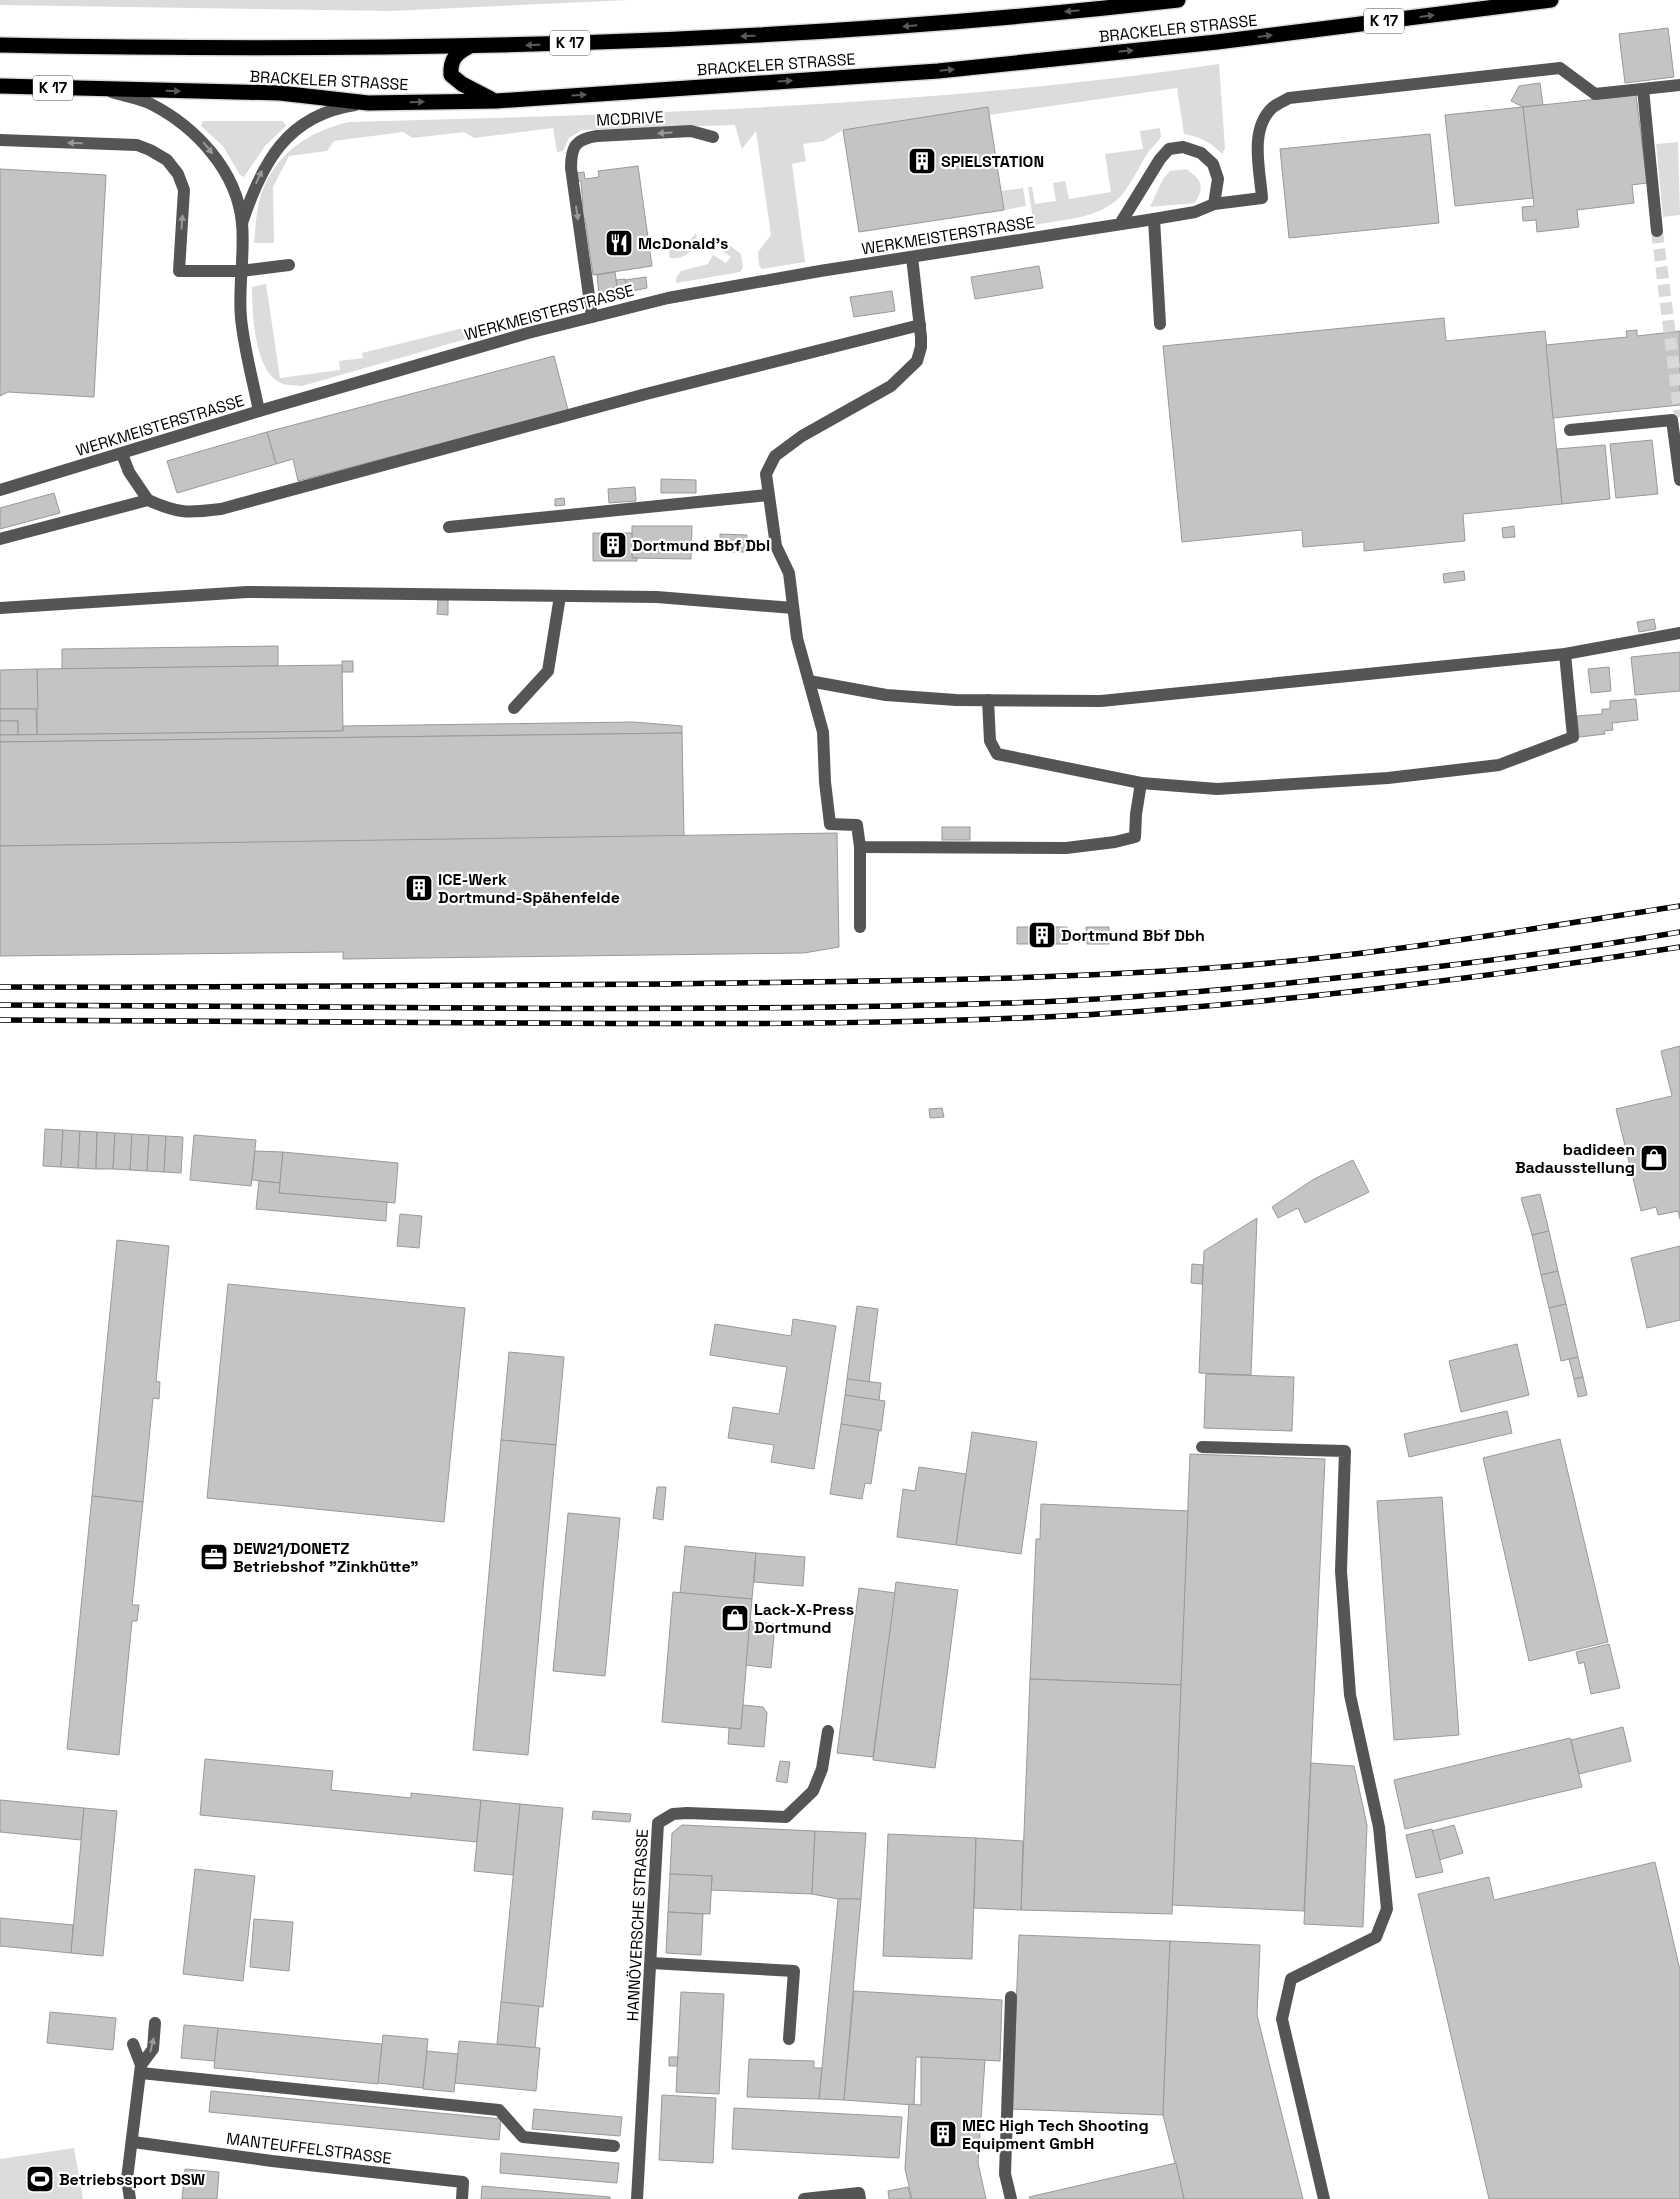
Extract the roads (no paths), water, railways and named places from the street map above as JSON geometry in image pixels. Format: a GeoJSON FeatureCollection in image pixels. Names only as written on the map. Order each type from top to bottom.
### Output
{"type":"FeatureCollection","features":[{"type":"Feature","properties":{"kind":"highway","name":"BRACKELER STRASSE"},"geometry":{"type":"LineString","coordinates":[[0,45],[178,49],[470,46],[758,35],[890,28],[1138,2],[1178,0]]}},
{"type":"Feature","properties":{"kind":"highway","name":"BRACKELER STRASSE"},"geometry":{"type":"LineString","coordinates":[[0,86],[280,93],[368,102],[496,101],[938,71],[1217,42],[1551,0]]}},
{"type":"Feature","properties":{"kind":"highway"},"geometry":{"type":"LineString","coordinates":[[470,46],[457,53],[450,64],[452,75],[478,93],[496,101]]}},
{"type":"Feature","properties":{"kind":"street","name":"WERKMEISTERSTRASSE"},"geometry":{"type":"LineString","coordinates":[[0,490],[259,411],[528,333],[668,298],[1154,219],[1195,212],[1214,204],[1262,198],[1258,143],[1261,125],[1272,108],[1289,98],[1560,68],[1595,94],[1643,89]]}},
{"type":"Feature","properties":{"kind":"street"},"geometry":{"type":"LineString","coordinates":[[1657,231],[1643,89],[1680,85]]}},
{"type":"Feature","properties":{"kind":"street"},"geometry":{"type":"LineString","coordinates":[[107,90],[150,104],[183,123],[200,138],[227,176],[237,198],[242,223],[241,318],[259,411]]}},
{"type":"Feature","properties":{"kind":"street"},"geometry":{"type":"LineString","coordinates":[[242,223],[252,192],[265,164],[285,140],[320,114],[338,107],[368,102]]}},
{"type":"Feature","properties":{"kind":"street","name":"MCDRIVE"},"geometry":{"type":"LineString","coordinates":[[592,316],[571,168],[573,148],[578,141],[585,137],[596,136],[691,131],[713,137]]}},
{"type":"Feature","properties":{"kind":"street"},"geometry":{"type":"LineString","coordinates":[[0,140],[137,146],[150,150],[167,160],[178,174],[184,190],[179,271],[241,271],[289,265]]}},
{"type":"Feature","properties":{"kind":"street"},"geometry":{"type":"LineString","coordinates":[[1120,224],[1160,159],[1169,150],[1183,148],[1201,153],[1214,164],[1218,179],[1214,204]]}},
{"type":"Feature","properties":{"kind":"street"},"geometry":{"type":"LineString","coordinates":[[1154,219],[1160,324]]}},
{"type":"Feature","properties":{"kind":"street"},"geometry":{"type":"LineString","coordinates":[[860,927],[860,847],[857,826],[830,824],[825,782],[823,732],[798,638],[789,573],[776,546],[766,474],[775,456],[802,436],[891,386],[917,360],[921,347],[920,325],[912,257]]}},
{"type":"Feature","properties":{"kind":"street"},"geometry":{"type":"LineString","coordinates":[[122,454],[129,472],[148,500],[166,508],[189,513],[221,509],[656,392],[920,325]]}},
{"type":"Feature","properties":{"kind":"street"},"geometry":{"type":"LineString","coordinates":[[1570,430],[1672,420],[1680,480]]}},
{"type":"Feature","properties":{"kind":"street"},"geometry":{"type":"LineString","coordinates":[[449,527],[768,495]]}},
{"type":"Feature","properties":{"kind":"street"},"geometry":{"type":"LineString","coordinates":[[0,539],[148,500]]}},
{"type":"Feature","properties":{"kind":"street"},"geometry":{"type":"LineString","coordinates":[[0,608],[247,592],[657,597],[793,608]]}},
{"type":"Feature","properties":{"kind":"street"},"geometry":{"type":"LineString","coordinates":[[514,708],[548,671],[560,596]]}},
{"type":"Feature","properties":{"kind":"street"},"geometry":{"type":"LineString","coordinates":[[809,681],[886,695],[988,700],[1101,701],[1565,654],[1680,634]]}},
{"type":"Feature","properties":{"kind":"street"},"geometry":{"type":"LineString","coordinates":[[988,700],[990,741],[997,754],[1141,783],[1217,788],[1388,778],[1500,765],[1573,737],[1565,654]]}},
{"type":"Feature","properties":{"kind":"street"},"geometry":{"type":"LineString","coordinates":[[860,847],[1066,848],[1115,842],[1135,836],[1141,783]]}},
{"type":"Feature","properties":{"kind":"street"},"geometry":{"type":"LineString","coordinates":[[1202,1446],[1345,1451],[1341,1571],[1350,1695],[1379,1828],[1387,1909],[1376,1937],[1291,1979],[1282,2019],[1324,2199]]}},
{"type":"Feature","properties":{"kind":"street","name":"HANNÖVERSCHE STRASSE"},"geometry":{"type":"LineString","coordinates":[[637,2199],[658,1823],[673,1814],[687,1813],[786,1817],[813,1791],[822,1768],[828,1731]]}},
{"type":"Feature","properties":{"kind":"street"},"geometry":{"type":"LineString","coordinates":[[651,1963],[794,1971],[789,2039]]}},
{"type":"Feature","properties":{"kind":"street"},"geometry":{"type":"LineString","coordinates":[[1011,1996],[1005,2174],[1011,2199]]}},
{"type":"Feature","properties":{"kind":"street"},"geometry":{"type":"LineString","coordinates":[[130,2199],[127,2179],[141,2069],[152,2049],[155,2022]]}},
{"type":"Feature","properties":{"kind":"street"},"geometry":{"type":"LineString","coordinates":[[133,2044],[141,2069]]}},
{"type":"Feature","properties":{"kind":"street"},"geometry":{"type":"LineString","coordinates":[[141,2069],[499,2110],[523,2137],[614,2146]]}},
{"type":"Feature","properties":{"kind":"street","name":"MANTEUFFELSTRASSE"},"geometry":{"type":"LineString","coordinates":[[133,2142],[464,2182],[462,2199]]}},
{"type":"Feature","properties":{"kind":"street"},"geometry":{"type":"LineString","coordinates":[[804,2199],[859,2193],[860,2199]]}},
{"type":"Feature","properties":{"kind":"tunnel"},"geometry":{"type":"LineString","coordinates":[[1657,231],[1680,417]]}},
{"type":"Feature","properties":{"kind":"railway"},"geometry":{"type":"LineString","coordinates":[[0,987],[669,984],[1075,976],[1210,968],[1328,957],[1446,942],[1680,906]]}},
{"type":"Feature","properties":{"kind":"railway"},"geometry":{"type":"LineString","coordinates":[[0,1005],[674,1008],[1048,1002],[1213,990],[1379,973],[1551,952],[1680,932]]}},
{"type":"Feature","properties":{"kind":"railway"},"geometry":{"type":"LineString","coordinates":[[0,1020],[734,1024],[944,1021],[1083,1015],[1233,1004],[1383,988],[1680,947]]}},
{"type":"Feature","properties":{"kind":"place","name":"SPIELSTATION"},"geometry":{"type":"Point","coordinates":[922,161]}},
{"type":"Feature","properties":{"kind":"place","name":"McDonald's"},"geometry":{"type":"Point","coordinates":[619,243]}},
{"type":"Feature","properties":{"kind":"place","name":"Dortmund Bbf Dbl"},"geometry":{"type":"Point","coordinates":[613,545]}},
{"type":"Feature","properties":{"kind":"place","name":"ICE-Werk Dortmund-Spähenfelde"},"geometry":{"type":"Point","coordinates":[419,888]}},
{"type":"Feature","properties":{"kind":"place","name":"Dortmund Bbf Dbh"},"geometry":{"type":"Point","coordinates":[1042,935]}},
{"type":"Feature","properties":{"kind":"place","name":"badideen Badausstellung"},"geometry":{"type":"Point","coordinates":[1654,1158]}},
{"type":"Feature","properties":{"kind":"place","name":"DEW21/DONETZ Betriebshof \"Zinkhütte\""},"geometry":{"type":"Point","coordinates":[214,1557]}},
{"type":"Feature","properties":{"kind":"place","name":"Lack-X-Press Dortmund"},"geometry":{"type":"Point","coordinates":[735,1618]}},
{"type":"Feature","properties":{"kind":"place","name":"MEC High Tech Shooting Equipment GmbH"},"geometry":{"type":"Point","coordinates":[943,2134]}},
{"type":"Feature","properties":{"kind":"place","name":"Betriebssport DSW"},"geometry":{"type":"Point","coordinates":[40,2179]}}]}
